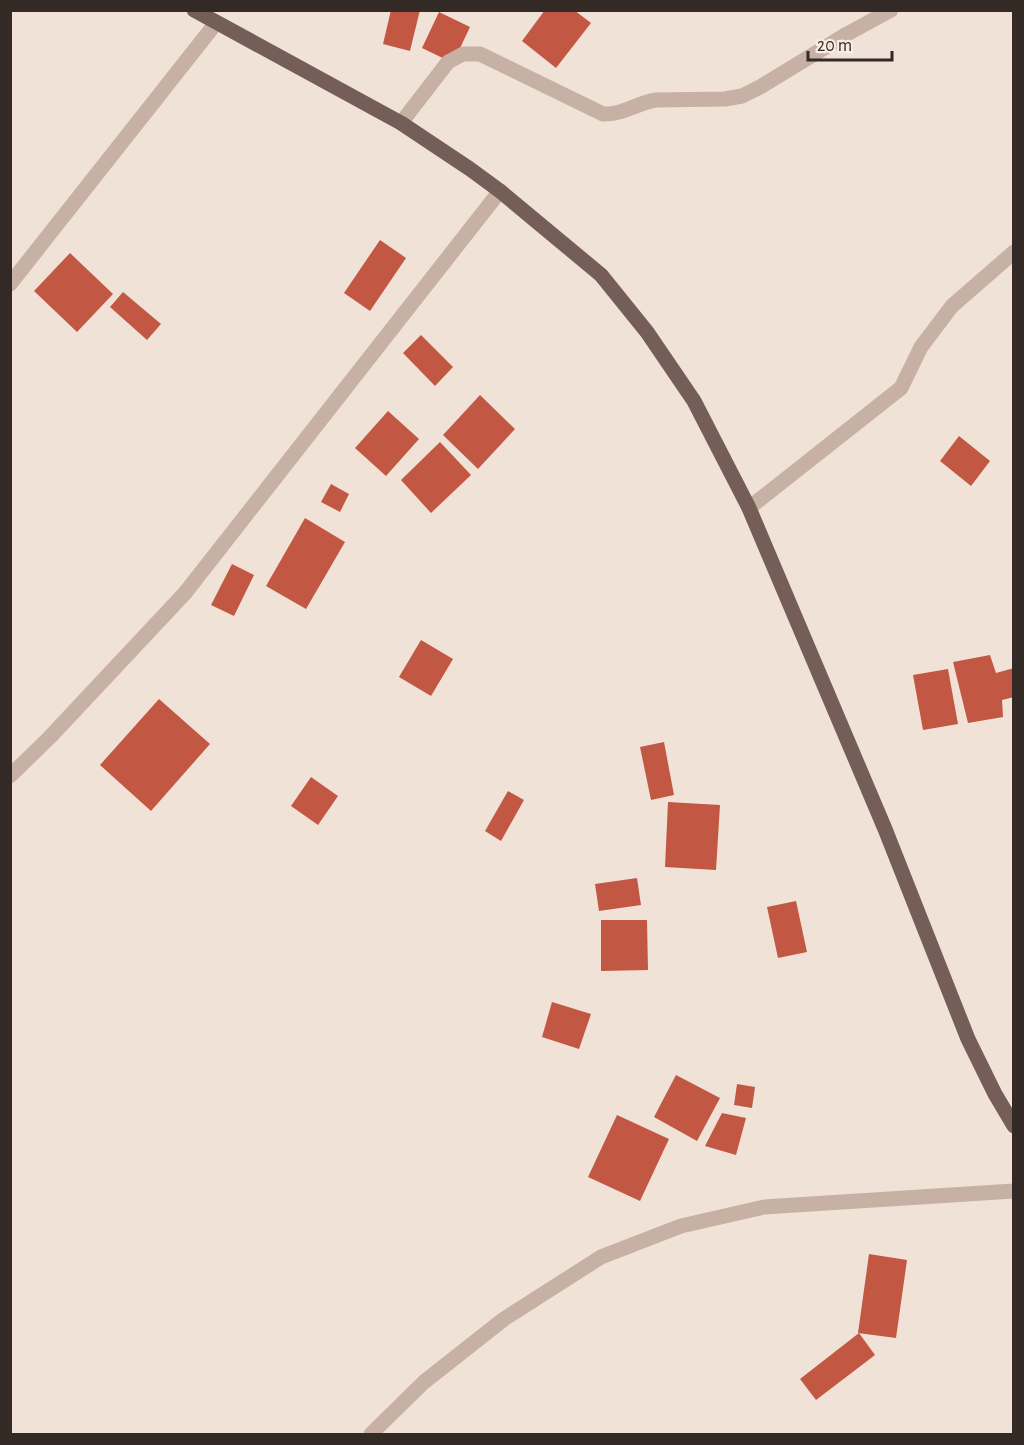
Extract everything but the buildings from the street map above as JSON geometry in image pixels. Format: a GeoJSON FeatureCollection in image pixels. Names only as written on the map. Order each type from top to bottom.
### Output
{"type":"FeatureCollection","features":[{"type":"Feature","properties":{"kind":"main road"},"geometry":{"type":"LineString","coordinates":[[194,10],[401,123],[500,191],[601,275],[647,332],[694,401],[749,508],[885,829],[968,1040],[994,1094],[1014,1126]]}},
{"type":"Feature","properties":{"kind":"street"},"geometry":{"type":"LineString","coordinates":[[401,123],[448,62],[463,54],[480,54],[603,114],[612,114],[646,101],[725,99],[742,96],[891,10]]}},
{"type":"Feature","properties":{"kind":"street"},"geometry":{"type":"LineString","coordinates":[[10,284],[216,23]]}},
{"type":"Feature","properties":{"kind":"street"},"geometry":{"type":"LineString","coordinates":[[10,776],[50,737],[185,593],[500,191]]}},
{"type":"Feature","properties":{"kind":"street"},"geometry":{"type":"LineString","coordinates":[[749,508],[901,388],[921,348],[952,306],[1014,252]]}},
{"type":"Feature","properties":{"kind":"street"},"geometry":{"type":"LineString","coordinates":[[370,1434],[424,1382],[504,1319],[601,1257],[681,1226],[764,1207],[1014,1191]]}}]}
